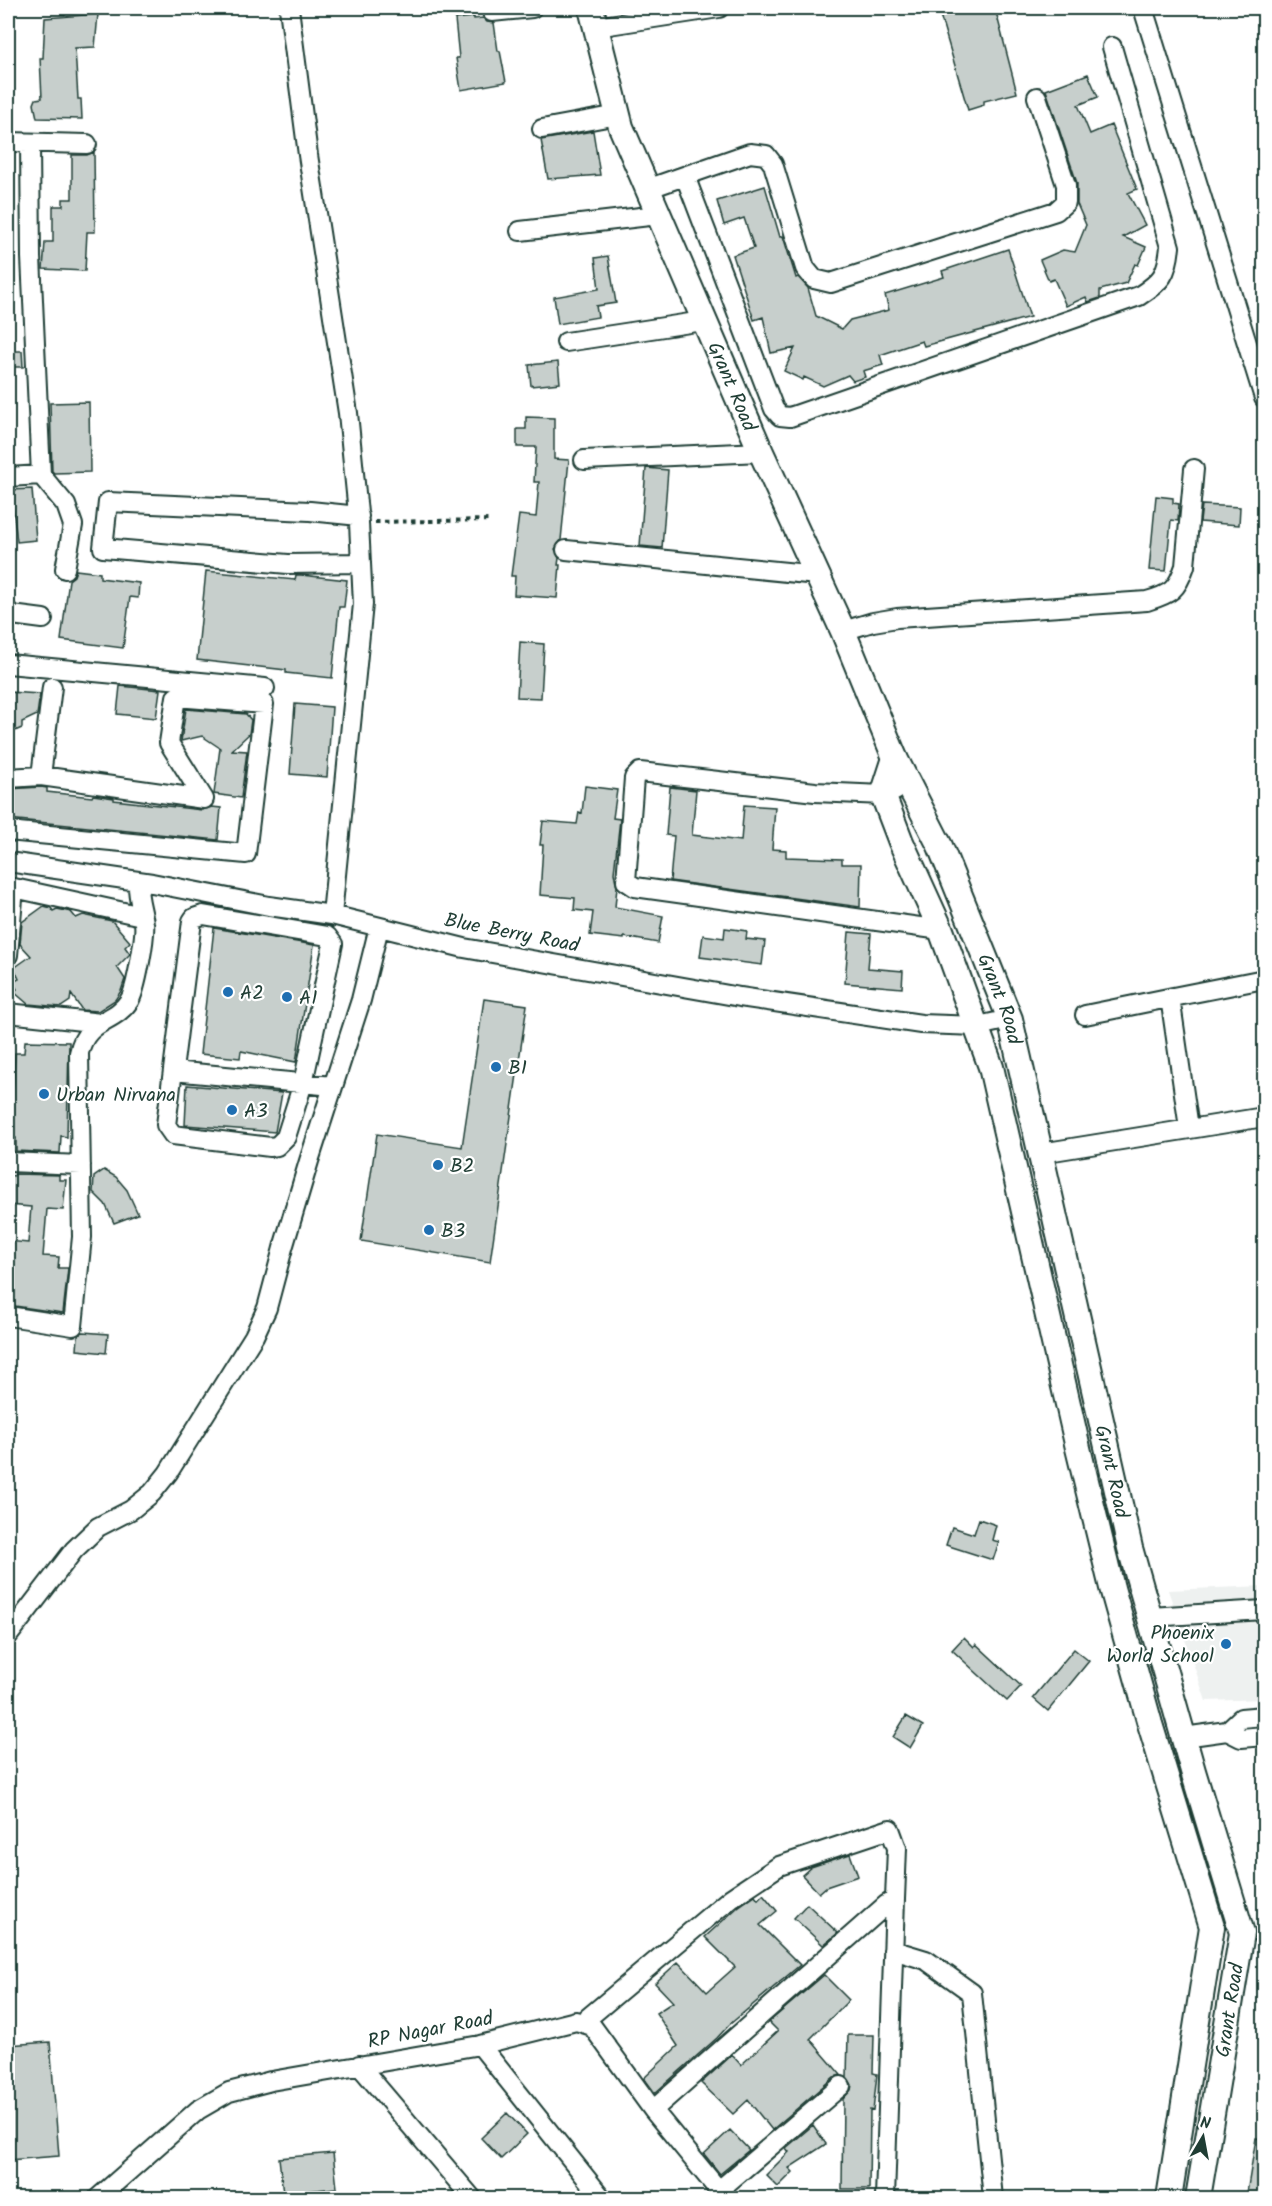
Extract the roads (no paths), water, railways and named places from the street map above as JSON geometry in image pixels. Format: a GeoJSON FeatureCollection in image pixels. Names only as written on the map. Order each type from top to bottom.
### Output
{"type":"FeatureCollection","features":[{"type":"Feature","properties":{"kind":"main road","name":"Grant Road"},"geometry":{"type":"LineString","coordinates":[[594,17],[621,127],[703,321],[843,631],[896,758],[940,846],[1010,1019],[1130,1548],[1242,1933],[1198,2199]]}},
{"type":"Feature","properties":{"kind":"main road"},"geometry":{"type":"LineString","coordinates":[[883,795],[896,758]]}},
{"type":"Feature","properties":{"kind":"main road","name":"Grant Road"},"geometry":{"type":"LineString","coordinates":[[883,795],[901,842],[941,930],[978,1026],[991,1067],[1112,1588],[1150,1724],[1212,1927],[1169,2199]]}},
{"type":"Feature","properties":{"kind":"street"},"geometry":{"type":"LineString","coordinates":[[290,8],[308,154],[348,413],[359,519],[363,604],[332,915]]}},
{"type":"Feature","properties":{"kind":"street"},"geometry":{"type":"LineString","coordinates":[[492,12],[531,8]]}},
{"type":"Feature","properties":{"kind":"street"},"geometry":{"type":"LineString","coordinates":[[594,17],[719,8]]}},
{"type":"Feature","properties":{"kind":"street"},"geometry":{"type":"LineString","coordinates":[[1143,8],[1264,398]]}},
{"type":"Feature","properties":{"kind":"street"},"geometry":{"type":"LineString","coordinates":[[685,176],[774,409],[780,416],[790,417],[1139,296],[1158,284],[1168,267],[1170,247],[1112,47]]}},
{"type":"Feature","properties":{"kind":"street"},"geometry":{"type":"LineString","coordinates":[[647,189],[750,153],[766,155],[773,164],[805,268],[814,279],[831,283],[1056,211],[1066,202],[1066,185],[1037,97]]}},
{"type":"Feature","properties":{"kind":"street"},"geometry":{"type":"LineString","coordinates":[[542,129],[618,115]]}},
{"type":"Feature","properties":{"kind":"street"},"geometry":{"type":"LineString","coordinates":[[8,142],[87,144]]}},
{"type":"Feature","properties":{"kind":"street"},"geometry":{"type":"LineString","coordinates":[[30,143],[31,257],[41,475],[66,505],[73,525],[65,569]]}},
{"type":"Feature","properties":{"kind":"street"},"geometry":{"type":"LineString","coordinates":[[520,231],[658,215]]}},
{"type":"Feature","properties":{"kind":"street"},"geometry":{"type":"LineString","coordinates":[[566,342],[703,321]]}},
{"type":"Feature","properties":{"kind":"street"},"geometry":{"type":"LineString","coordinates":[[584,460],[761,453]]}},
{"type":"Feature","properties":{"kind":"street"},"geometry":{"type":"LineString","coordinates":[[843,631],[897,618],[1147,601],[1167,594],[1172,591],[1180,579],[1185,566],[1194,469]]}},
{"type":"Feature","properties":{"kind":"street"},"geometry":{"type":"LineString","coordinates":[[8,477],[41,475]]}},
{"type":"Feature","properties":{"kind":"street"},"geometry":{"type":"LineString","coordinates":[[359,519],[310,511],[108,502],[104,548],[288,564],[361,562]]}},
{"type":"Feature","properties":{"kind":"street"},"geometry":{"type":"LineString","coordinates":[[566,550],[817,574]]}},
{"type":"Feature","properties":{"kind":"street"},"geometry":{"type":"LineString","coordinates":[[8,611],[12,615],[43,619]]}},
{"type":"Feature","properties":{"kind":"street"},"geometry":{"type":"LineString","coordinates":[[8,664],[265,688]]}},
{"type":"Feature","properties":{"kind":"street"},"geometry":{"type":"LineString","coordinates":[[41,776],[52,687]]}},
{"type":"Feature","properties":{"kind":"street"},"geometry":{"type":"LineString","coordinates":[[8,778],[41,776],[204,799],[169,743],[176,697],[264,704],[246,854],[8,831]]}},
{"type":"Feature","properties":{"kind":"street"},"geometry":{"type":"LineString","coordinates":[[910,787],[883,795],[815,792],[640,772],[634,778],[626,881],[635,887],[941,930]]}},
{"type":"Feature","properties":{"kind":"street","name":"Blue Berry Road"},"geometry":{"type":"LineString","coordinates":[[8,862],[145,882],[269,906],[332,915],[464,948],[740,997],[921,1024],[978,1026],[1010,1019]]}},
{"type":"Feature","properties":{"kind":"street"},"geometry":{"type":"LineString","coordinates":[[8,1316],[73,1326],[82,1237],[79,1053],[86,1033],[126,1005],[131,998],[135,987],[145,925],[137,897],[145,882]]}},
{"type":"Feature","properties":{"kind":"street"},"geometry":{"type":"LineString","coordinates":[[8,955],[14,888],[142,916]]}},
{"type":"Feature","properties":{"kind":"street"},"geometry":{"type":"LineString","coordinates":[[203,915],[327,936],[330,939],[333,950],[303,1083],[286,1137],[277,1146],[270,1147],[170,1133],[166,1125],[194,918],[203,915]]}},
{"type":"Feature","properties":{"kind":"street"},"geometry":{"type":"LineString","coordinates":[[8,1636],[74,1550],[98,1527],[131,1510],[152,1493],[168,1473],[254,1336],[267,1308],[283,1248],[361,1000],[379,927]]}},
{"type":"Feature","properties":{"kind":"street"},"geometry":{"type":"LineString","coordinates":[[1085,1015],[1264,979]]}},
{"type":"Feature","properties":{"kind":"street"},"geometry":{"type":"LineString","coordinates":[[1173,997],[1171,1004],[1189,1128]]}},
{"type":"Feature","properties":{"kind":"street"},"geometry":{"type":"LineString","coordinates":[[8,1013],[101,1023]]}},
{"type":"Feature","properties":{"kind":"street"},"geometry":{"type":"LineString","coordinates":[[173,1071],[333,1086]]}},
{"type":"Feature","properties":{"kind":"street"},"geometry":{"type":"LineString","coordinates":[[1041,1153],[1264,1117]]}},
{"type":"Feature","properties":{"kind":"street"},"geometry":{"type":"LineString","coordinates":[[8,1162],[81,1165]]}},
{"type":"Feature","properties":{"kind":"street"},"geometry":{"type":"LineString","coordinates":[[1150,1617],[1264,1610]]}},
{"type":"Feature","properties":{"kind":"street"},"geometry":{"type":"LineString","coordinates":[[1227,1731],[1241,1718],[1264,1716]]}},
{"type":"Feature","properties":{"kind":"street"},"geometry":{"type":"LineString","coordinates":[[1184,1737],[1227,1731],[1241,1738],[1264,1736]]}},
{"type":"Feature","properties":{"kind":"street"},"geometry":{"type":"LineString","coordinates":[[841,2086],[721,2195],[653,2110],[592,2026],[583,2022],[731,1898],[778,1866],[890,1829],[897,1848],[885,2199]]}},
{"type":"Feature","properties":{"kind":"street"},"geometry":{"type":"LineString","coordinates":[[653,2110],[895,1899]]}},
{"type":"Feature","properties":{"kind":"street"},"geometry":{"type":"LineString","coordinates":[[893,1950],[926,1960],[972,1993],[993,2199]]}},
{"type":"Feature","properties":{"kind":"street","name":"RP Nagar Road"},"geometry":{"type":"LineString","coordinates":[[98,2199],[198,2110],[229,2092],[271,2081],[480,2044],[576,2021],[583,2022]]}},
{"type":"Feature","properties":{"kind":"street"},"geometry":{"type":"LineString","coordinates":[[480,2044],[602,2199]]}},
{"type":"Feature","properties":{"kind":"street"},"geometry":{"type":"LineString","coordinates":[[359,2065],[472,2199]]}},
{"type":"Feature","properties":{"kind":"place","name":"A2"},"geometry":{"type":"Point","coordinates":[228,992]}},
{"type":"Feature","properties":{"kind":"place","name":"A1"},"geometry":{"type":"Point","coordinates":[287,997]}},
{"type":"Feature","properties":{"kind":"place","name":"B1"},"geometry":{"type":"Point","coordinates":[496,1067]}},
{"type":"Feature","properties":{"kind":"place","name":"Urban Nirvana"},"geometry":{"type":"Point","coordinates":[44,1094]}},
{"type":"Feature","properties":{"kind":"place","name":"A3"},"geometry":{"type":"Point","coordinates":[232,1110]}},
{"type":"Feature","properties":{"kind":"place","name":"B2"},"geometry":{"type":"Point","coordinates":[438,1165]}},
{"type":"Feature","properties":{"kind":"place","name":"B3"},"geometry":{"type":"Point","coordinates":[429,1230]}},
{"type":"Feature","properties":{"kind":"place","name":"Phoenix World School"},"geometry":{"type":"Point","coordinates":[1226,1644]}}]}
